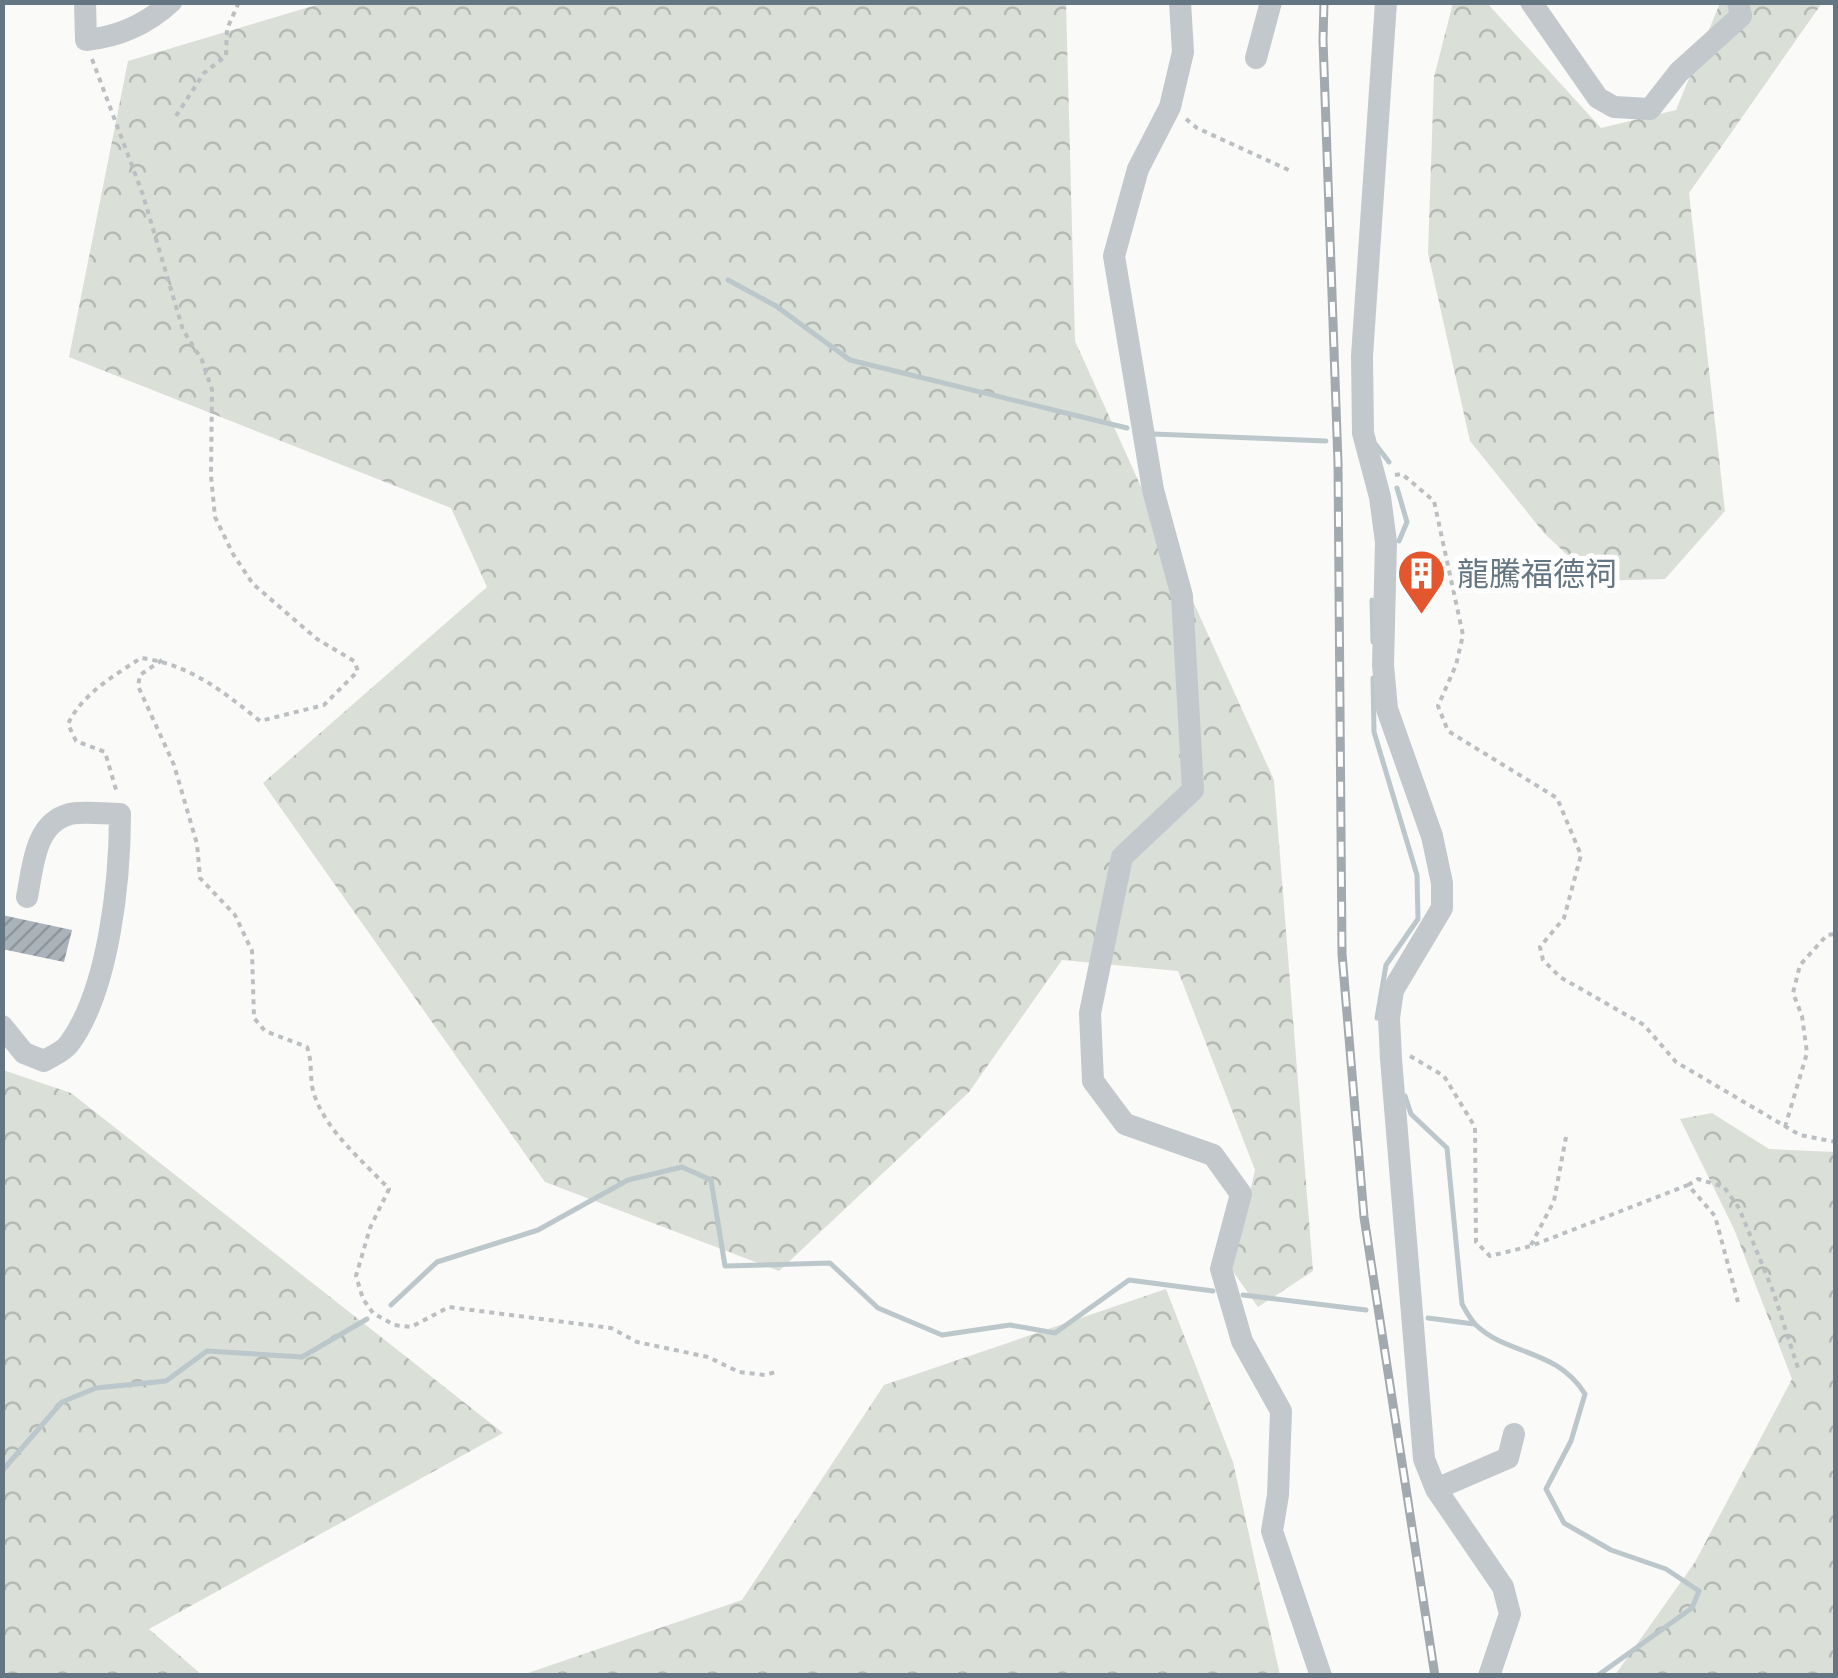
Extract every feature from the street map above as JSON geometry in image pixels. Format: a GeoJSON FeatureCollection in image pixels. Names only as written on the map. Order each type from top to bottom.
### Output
{"type":"FeatureCollection","features":[{"type":"Feature","properties":{"kind":"street"},"geometry":{"type":"LineString","coordinates":[[85,2],[86,40],[115,38],[159,14],[171,2]]}},
{"type":"Feature","properties":{"kind":"street"},"geometry":{"type":"LineString","coordinates":[[1180,2],[1183,52],[1170,107],[1138,169],[1114,256],[1152,490],[1182,596],[1193,790],[1122,857],[1090,1014],[1093,1081],[1125,1124],[1213,1155],[1242,1194],[1221,1269],[1242,1341],[1281,1411],[1278,1495],[1272,1532],[1321,1676]]}},
{"type":"Feature","properties":{"kind":"street"},"geometry":{"type":"LineString","coordinates":[[1256,58],[1271,2]]}},
{"type":"Feature","properties":{"kind":"street"},"geometry":{"type":"LineString","coordinates":[[1386,2],[1362,356],[1364,433],[1386,542],[1383,665],[1387,709],[1432,836],[1442,883],[1442,908],[1393,990],[1390,1046],[1424,1459],[1436,1488],[1503,1586],[1510,1614],[1489,1676]]}},
{"type":"Feature","properties":{"kind":"street"},"geometry":{"type":"LineString","coordinates":[[1531,2],[1598,98],[1614,107],[1650,109],[1679,72],[1740,16],[1738,2]]}},
{"type":"Feature","properties":{"kind":"street"},"geometry":{"type":"LineString","coordinates":[[2,1026],[24,1052],[44,1061],[67,1048],[97,992],[120,860],[120,814],[68,814],[54,823],[39,839],[27,897]]}},
{"type":"Feature","properties":{"kind":"street"},"geometry":{"type":"LineString","coordinates":[[1436,1488],[1508,1458],[1514,1434]]}},
{"type":"Feature","properties":{"kind":"path"},"geometry":{"type":"LineString","coordinates":[[176,116],[204,72],[226,56],[227,29],[238,2]]}},
{"type":"Feature","properties":{"kind":"path"},"geometry":{"type":"LineString","coordinates":[[86,40],[103,97],[143,196],[182,330],[202,360],[212,390],[215,517],[232,554],[253,584],[316,639],[354,661],[358,671],[324,705],[260,721],[222,690],[162,660],[142,658],[107,680],[74,712],[68,724],[76,741],[106,752],[120,814]]}},
{"type":"Feature","properties":{"kind":"path"},"geometry":{"type":"LineString","coordinates":[[1170,107],[1197,128],[1293,172]]}},
{"type":"Feature","properties":{"kind":"path"},"geometry":{"type":"LineString","coordinates":[[1375,476],[1402,474],[1434,501],[1463,635],[1456,664],[1438,706],[1448,731],[1557,798],[1581,855],[1564,918],[1540,947],[1542,960],[1560,978],[1644,1025],[1676,1062],[1800,1135],[1836,1142]]}},
{"type":"Feature","properties":{"kind":"path"},"geometry":{"type":"LineString","coordinates":[[162,660],[140,675],[138,686],[174,766],[197,844],[200,878],[235,914],[252,951],[254,1018],[265,1031],[307,1047],[312,1060],[314,1094],[337,1132],[389,1188],[370,1228],[356,1276],[363,1299],[373,1313],[394,1325],[411,1327],[449,1307],[611,1328],[636,1342],[708,1357],[739,1372],[764,1376],[780,1372]]}},
{"type":"Feature","properties":{"kind":"path"},"geometry":{"type":"LineString","coordinates":[[1786,1127],[1807,1053],[1802,1016],[1793,994],[1800,965],[1827,934],[1836,934]]}},
{"type":"Feature","properties":{"kind":"path"},"geometry":{"type":"LineString","coordinates":[[1390,1046],[1444,1076],[1475,1127],[1476,1242],[1490,1256],[1530,1246],[1698,1179],[1724,1187],[1738,1208],[1774,1290],[1798,1368]]}},
{"type":"Feature","properties":{"kind":"path"},"geometry":{"type":"LineString","coordinates":[[1530,1246],[1554,1201],[1566,1137]]}},
{"type":"Feature","properties":{"kind":"path"},"geometry":{"type":"LineString","coordinates":[[1688,1185],[1715,1216],[1738,1302]]}},
{"type":"Feature","properties":{"kind":"green space"},"geometry":{"type":"Polygon","coordinates":[[[323,3],[1066,3],[1075,341],[1274,780],[1313,1271],[1258,1307],[1232,1270],[1255,1170],[1178,971],[1062,960],[969,1092],[779,1271],[545,1182],[263,783],[487,587],[451,508],[69,357],[128,61],[323,3]]]}},
{"type":"Feature","properties":{"kind":"green space"},"geometry":{"type":"Polygon","coordinates":[[[1453,3],[1487,3],[1601,128],[1676,110],[1720,3],[1822,3],[1689,193],[1725,511],[1665,579],[1595,581],[1544,533],[1470,441],[1428,253],[1434,77],[1453,3]]]}},
{"type":"Feature","properties":{"kind":"green space"},"geometry":{"type":"Polygon","coordinates":[[[3,1070],[71,1093],[503,1433],[149,1629],[202,1675],[3,1675],[3,1070]]]}},
{"type":"Feature","properties":{"kind":"green space"},"geometry":{"type":"Polygon","coordinates":[[[1712,1113],[1769,1149],[1835,1152],[1835,1675],[1615,1675],[1695,1562],[1792,1379],[1734,1229],[1680,1119],[1712,1113]]]}},
{"type":"Feature","properties":{"kind":"green space"},"geometry":{"type":"Polygon","coordinates":[[[1166,1289],[1233,1462],[1280,1675],[522,1675],[742,1600],[884,1385],[1166,1289]]]}},
{"type":"Feature","properties":{"kind":"building"},"geometry":{"type":"Polygon","coordinates":[[[2,915],[72,930],[64,962],[2,949],[2,915]]]}},
{"type":"Feature","properties":{"kind":"waterway"},"geometry":{"type":"LineString","coordinates":[[728,280],[776,306],[850,360],[1127,428]]}},
{"type":"Feature","properties":{"kind":"waterway"},"geometry":{"type":"LineString","coordinates":[[1153,434],[1326,441]]}},
{"type":"Feature","properties":{"kind":"waterway"},"geometry":{"type":"LineString","coordinates":[[1376,445],[1389,462]]}},
{"type":"Feature","properties":{"kind":"waterway"},"geometry":{"type":"LineString","coordinates":[[1397,488],[1407,522],[1399,541]]}},
{"type":"Feature","properties":{"kind":"waterway"},"geometry":{"type":"LineString","coordinates":[[1372,600],[1373,642]]}},
{"type":"Feature","properties":{"kind":"waterway"},"geometry":{"type":"LineString","coordinates":[[1373,678],[1374,732],[1417,875],[1418,919],[1386,965],[1377,1018]]}},
{"type":"Feature","properties":{"kind":"waterway"},"geometry":{"type":"LineString","coordinates":[[1405,1096],[1411,1114],[1447,1148],[1462,1304],[1468,1315],[1489,1335],[1560,1368],[1585,1394],[1571,1441],[1546,1489],[1564,1523],[1611,1550],[1666,1569],[1699,1591],[1692,1608],[1597,1676]]}},
{"type":"Feature","properties":{"kind":"waterway"},"geometry":{"type":"LineString","coordinates":[[391,1305],[437,1262],[538,1230],[628,1180],[682,1167],[711,1180],[725,1266],[830,1263],[878,1308],[942,1335],[1010,1325],[1055,1333],[1129,1280],[1213,1291]]}},
{"type":"Feature","properties":{"kind":"waterway"},"geometry":{"type":"LineString","coordinates":[[1243,1295],[1366,1310]]}},
{"type":"Feature","properties":{"kind":"waterway"},"geometry":{"type":"LineString","coordinates":[[1428,1318],[1474,1324]]}},
{"type":"Feature","properties":{"kind":"waterway"},"geometry":{"type":"LineString","coordinates":[[2,1471],[62,1402],[96,1388],[166,1381],[207,1351],[302,1357],[367,1319]]}},
{"type":"Feature","properties":{"kind":"railway"},"geometry":{"type":"LineString","coordinates":[[1324,2],[1338,463],[1342,954],[1364,1217],[1435,1676]]}},
{"type":"Feature","properties":{"kind":"place","name":"龍騰福德祠"},"geometry":{"type":"Point","coordinates":[1422,616]}}]}
